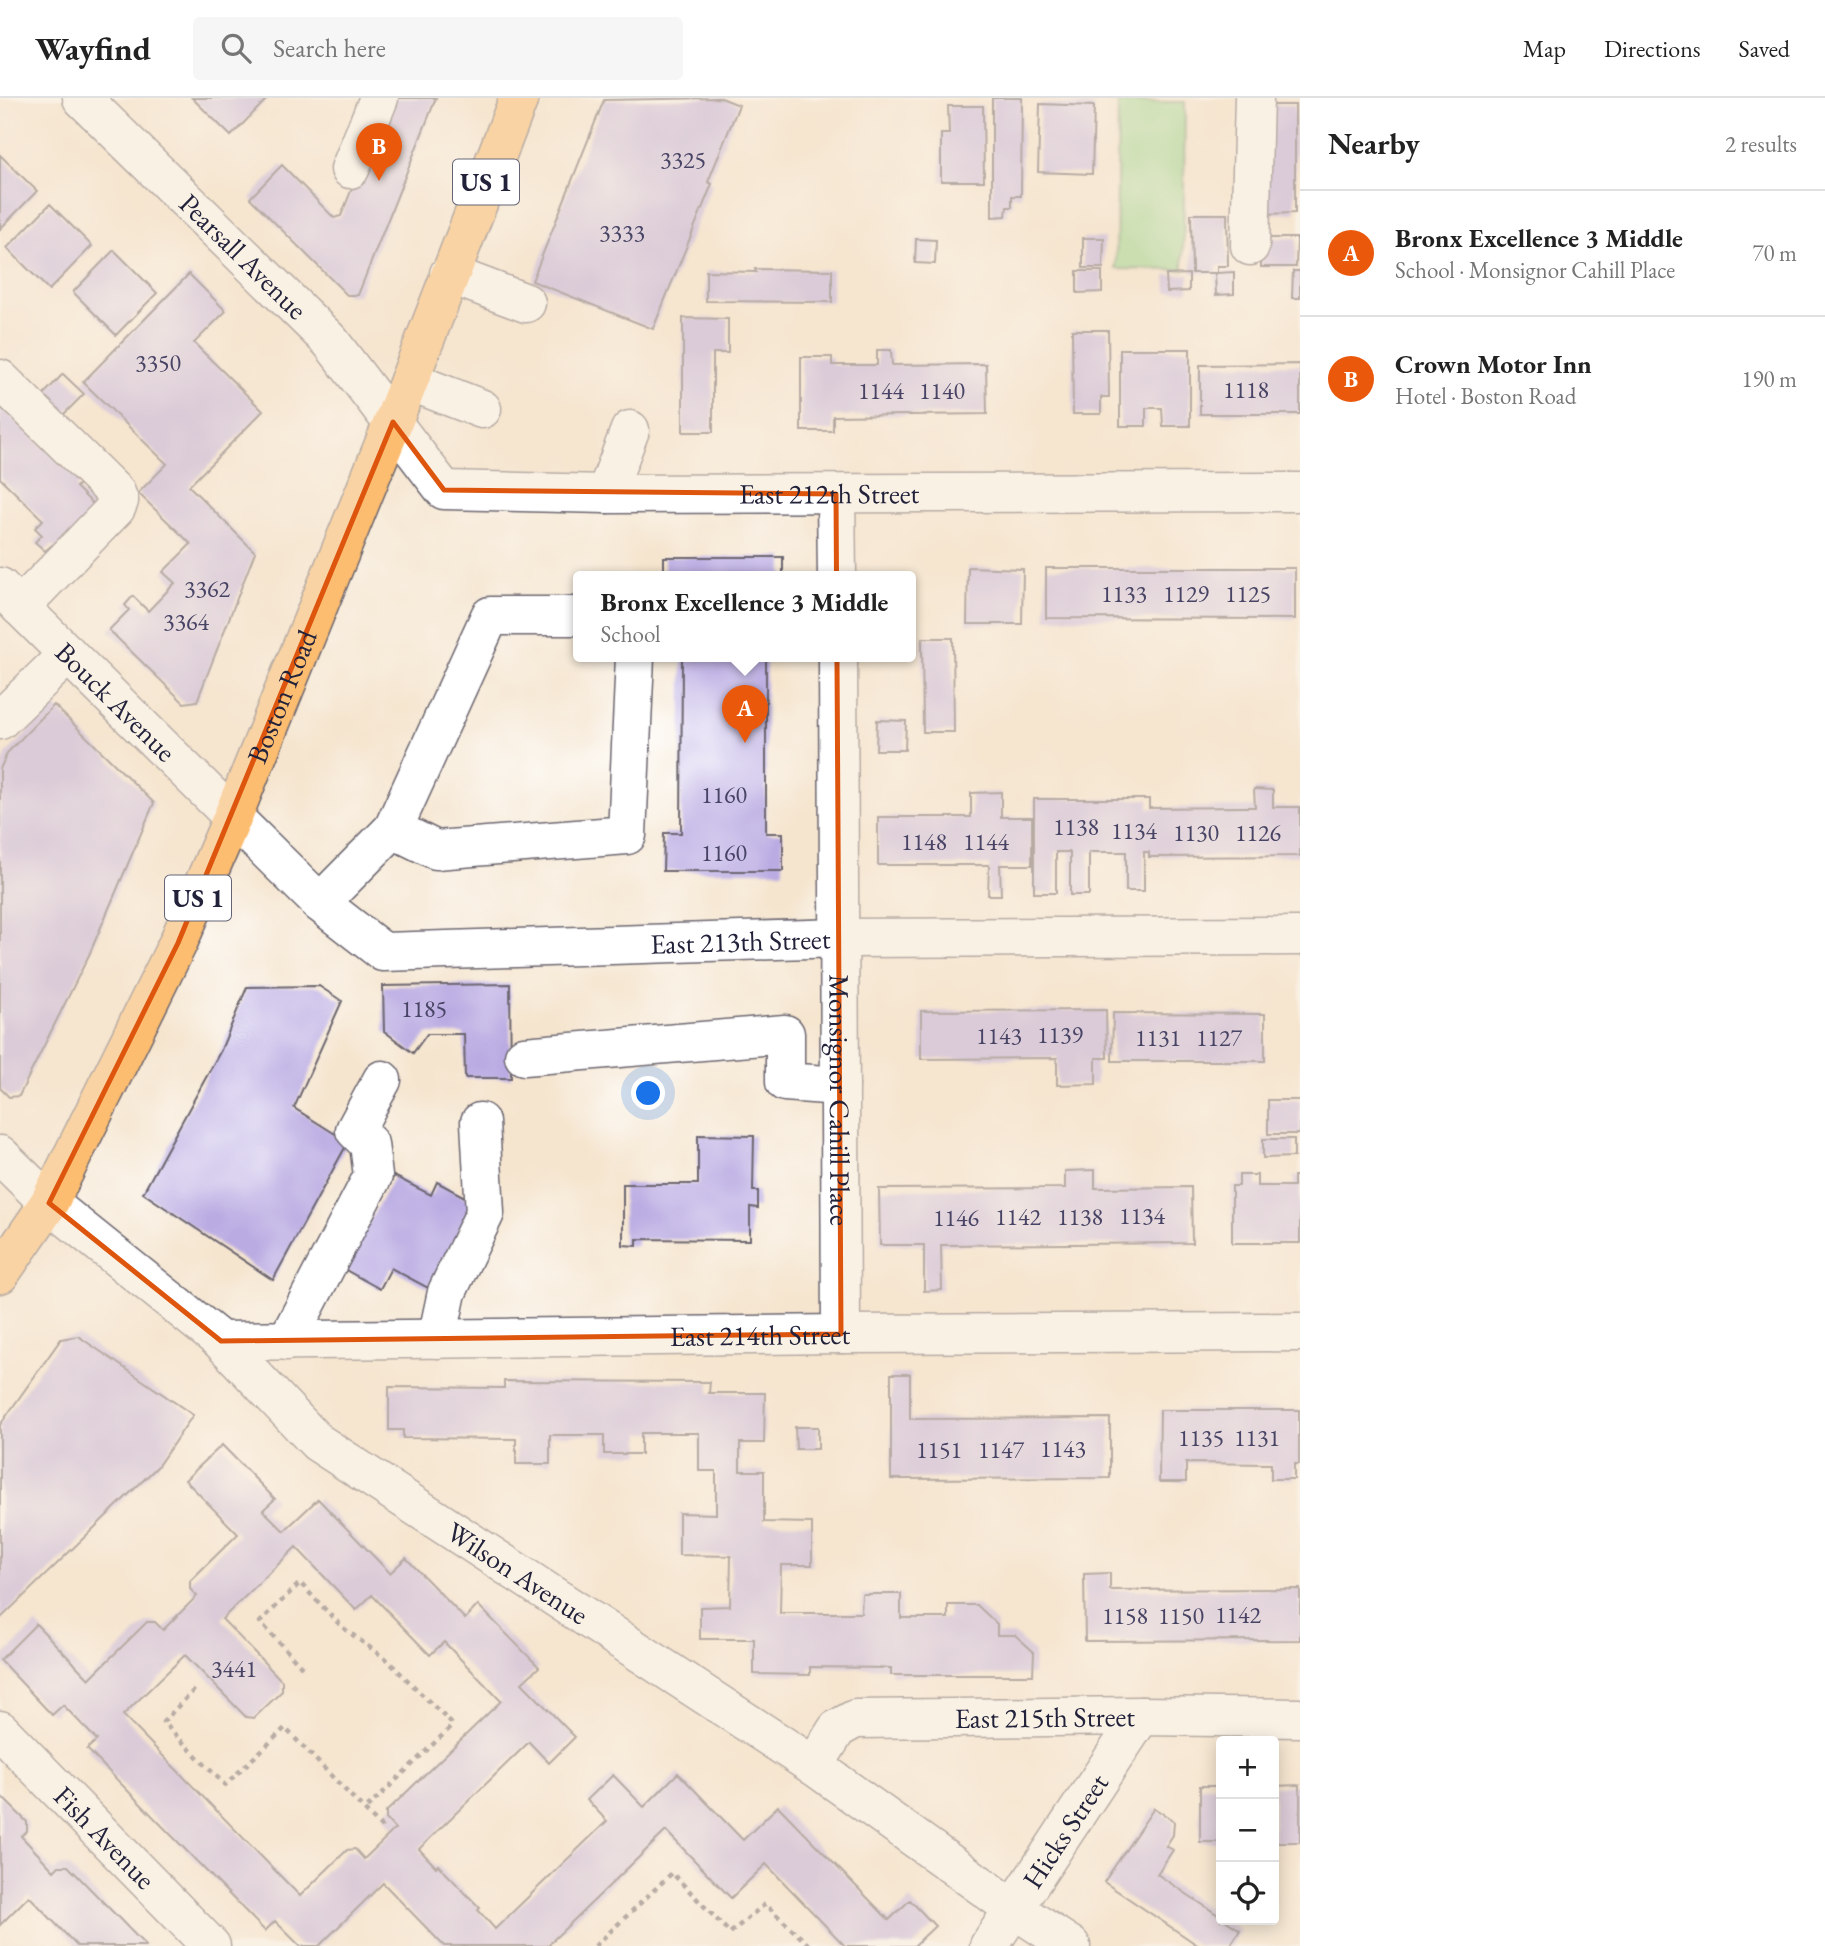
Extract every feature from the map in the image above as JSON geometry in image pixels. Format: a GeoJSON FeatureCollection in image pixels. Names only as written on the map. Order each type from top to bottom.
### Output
{"type":"FeatureCollection","features":[{"type":"Feature","properties":{"kind":"main road","name":"Boston Road"},"geometry":{"type":"LineString","coordinates":[[0,1274],[49,1203],[178,943],[233,816],[393,422],[519,98]]}},
{"type":"Feature","properties":{"kind":"street","name":"Pearsall Avenue"},"geometry":{"type":"LineString","coordinates":[[82,98],[330,341],[393,422]]}},
{"type":"Feature","properties":{"kind":"street"},"geometry":{"type":"LineString","coordinates":[[350,169],[379,98]]}},
{"type":"Feature","properties":{"kind":"street"},"geometry":{"type":"LineString","coordinates":[[1250,246],[1254,98]]}},
{"type":"Feature","properties":{"kind":"street"},"geometry":{"type":"LineString","coordinates":[[449,274],[526,303]]}},
{"type":"Feature","properties":{"kind":"street"},"geometry":{"type":"LineString","coordinates":[[0,379],[116,493],[119,501],[116,508],[10,597]]}},
{"type":"Feature","properties":{"kind":"street"},"geometry":{"type":"LineString","coordinates":[[409,381],[482,409]]}},
{"type":"Feature","properties":{"kind":"street","name":"East 212th Street"},"geometry":{"type":"LineString","coordinates":[[393,422],[444,490],[606,494],[1300,492]]}},
{"type":"Feature","properties":{"kind":"street"},"geometry":{"type":"LineString","coordinates":[[606,494],[630,430]]}},
{"type":"Feature","properties":{"kind":"street"},"geometry":{"type":"LineString","coordinates":[[836,494],[837,571]]}},
{"type":"Feature","properties":{"kind":"street","name":"Bouck Avenue"},"geometry":{"type":"LineString","coordinates":[[10,597],[233,816]]}},
{"type":"Feature","properties":{"kind":"street"},"geometry":{"type":"LineString","coordinates":[[320,903],[393,829],[490,616],[573,616]]}},
{"type":"Feature","properties":{"kind":"street"},"geometry":{"type":"LineString","coordinates":[[0,720],[68,654]]}},
{"type":"Feature","properties":{"kind":"street"},"geometry":{"type":"LineString","coordinates":[[393,829],[436,850],[627,835],[635,662]]}},
{"type":"Feature","properties":{"kind":"street","name":"Monsignor Cahill Place"},"geometry":{"type":"LineString","coordinates":[[838,662],[841,1334]]}},
{"type":"Feature","properties":{"kind":"street","name":"East 213th Street"},"geometry":{"type":"LineString","coordinates":[[233,816],[320,903],[383,951],[840,938],[1300,936]]}},
{"type":"Feature","properties":{"kind":"street"},"geometry":{"type":"LineString","coordinates":[[524,1056],[785,1034],[785,1082],[840,1086]]}},
{"type":"Feature","properties":{"kind":"street"},"geometry":{"type":"LineString","coordinates":[[287,1340],[373,1176],[369,1144],[355,1130],[382,1080]]}},
{"type":"Feature","properties":{"kind":"street"},"geometry":{"type":"LineString","coordinates":[[438,1339],[447,1292],[485,1213],[480,1122]]}},
{"type":"Feature","properties":{"kind":"street","name":"Wilson Avenue"},"geometry":{"type":"LineString","coordinates":[[0,1155],[49,1203],[221,1341],[317,1442],[814,1766],[1014,1909],[1071,1946]]}},
{"type":"Feature","properties":{"kind":"street","name":"East 214th Street"},"geometry":{"type":"LineString","coordinates":[[221,1341],[1300,1332]]}},
{"type":"Feature","properties":{"kind":"street","name":"East 215th Street"},"geometry":{"type":"LineString","coordinates":[[814,1766],[836,1729],[855,1719],[1141,1716],[1300,1718]]}},
{"type":"Feature","properties":{"kind":"street","name":"Hicks Street"},"geometry":{"type":"LineString","coordinates":[[989,1946],[1141,1716]]}},
{"type":"Feature","properties":{"kind":"street","name":"Fish Avenue"},"geometry":{"type":"LineString","coordinates":[[0,1730],[211,1946]]}},
{"type":"Feature","properties":{"kind":"path"},"geometry":{"type":"LineString","coordinates":[[302,1667],[260,1622],[300,1583],[342,1628],[387,1660],[451,1723],[452,1726],[365,1810]]}},
{"type":"Feature","properties":{"kind":"path"},"geometry":{"type":"LineString","coordinates":[[194,1690],[163,1723],[225,1785],[285,1728],[384,1830]]}},
{"type":"Feature","properties":{"kind":"path"},"geometry":{"type":"LineString","coordinates":[[595,1946],[672,1873],[730,1933],[765,1904],[810,1946]]}},
{"type":"Feature","properties":{"kind":"highlighted area"},"geometry":{"type":"Polygon","coordinates":[[[393,422],[444,490],[836,494],[841,1334],[221,1341],[49,1203],[178,943],[393,422]]]}},
{"type":"Feature","properties":{"kind":"green space"},"geometry":{"type":"Polygon","coordinates":[[[1118,102],[1185,102],[1183,270],[1116,269],[1118,102]]]}},
{"type":"Feature","properties":{"kind":"building"},"geometry":{"type":"Polygon","coordinates":[[[192,98],[268,98],[231,136],[192,98]]]}},
{"type":"Feature","properties":{"kind":"building"},"geometry":{"type":"Polygon","coordinates":[[[388,98],[436,98],[358,295],[347,295],[250,198],[282,165],[334,218],[341,216],[388,98]]]}},
{"type":"Feature","properties":{"kind":"building"},"geometry":{"type":"Polygon","coordinates":[[[721,98],[739,105],[708,182],[712,184],[653,329],[532,281],[604,100],[721,98]]]}},
{"type":"Feature","properties":{"kind":"building"},"geometry":{"type":"Polygon","coordinates":[[[992,98],[1022,98],[1021,196],[1012,196],[1012,207],[1007,207],[1006,216],[992,217],[992,98]]]}},
{"type":"Feature","properties":{"kind":"building"},"geometry":{"type":"Polygon","coordinates":[[[1040,104],[1094,106],[1092,174],[1038,172],[1040,104]]]}},
{"type":"Feature","properties":{"kind":"building"},"geometry":{"type":"Polygon","coordinates":[[[1264,105],[1295,105],[1295,213],[1264,214],[1264,105]]]}},
{"type":"Feature","properties":{"kind":"building"},"geometry":{"type":"Polygon","coordinates":[[[948,106],[983,106],[984,181],[941,181],[941,134],[949,134],[948,106]]]}},
{"type":"Feature","properties":{"kind":"building"},"geometry":{"type":"Polygon","coordinates":[[[0,155],[37,191],[0,229],[0,155]]]}},
{"type":"Feature","properties":{"kind":"building"},"geometry":{"type":"Polygon","coordinates":[[[50,204],[92,246],[49,290],[7,248],[50,204]]]}},
{"type":"Feature","properties":{"kind":"building"},"geometry":{"type":"Polygon","coordinates":[[[1191,214],[1227,214],[1228,266],[1217,266],[1217,273],[1234,272],[1234,294],[1216,295],[1215,273],[1192,273],[1191,214]]]}},
{"type":"Feature","properties":{"kind":"building"},"geometry":{"type":"Polygon","coordinates":[[[1083,238],[1104,238],[1103,268],[1083,268],[1083,238]]]}},
{"type":"Feature","properties":{"kind":"building"},"geometry":{"type":"Polygon","coordinates":[[[1261,238],[1297,238],[1296,267],[1261,267],[1261,238]]]}},
{"type":"Feature","properties":{"kind":"building"},"geometry":{"type":"Polygon","coordinates":[[[916,239],[936,240],[935,264],[915,263],[916,239]]]}},
{"type":"Feature","properties":{"kind":"building"},"geometry":{"type":"Polygon","coordinates":[[[114,250],[157,293],[116,335],[73,292],[114,250]]]}},
{"type":"Feature","properties":{"kind":"building"},"geometry":{"type":"Polygon","coordinates":[[[755,269],[832,270],[832,302],[706,301],[706,271],[756,272],[755,269]]]}},
{"type":"Feature","properties":{"kind":"building"},"geometry":{"type":"Polygon","coordinates":[[[1077,271],[1102,271],[1102,292],[1077,293],[1077,271]]]}},
{"type":"Feature","properties":{"kind":"building"},"geometry":{"type":"Polygon","coordinates":[[[1293,271],[1300,271],[1300,298],[1292,298],[1293,271]]]}},
{"type":"Feature","properties":{"kind":"building"},"geometry":{"type":"Polygon","coordinates":[[[189,274],[226,311],[194,343],[263,411],[189,486],[255,552],[197,701],[184,703],[109,630],[129,610],[125,605],[133,596],[148,611],[175,583],[163,572],[191,544],[138,493],[167,464],[83,382],[189,274]]]}},
{"type":"Feature","properties":{"kind":"building"},"geometry":{"type":"Polygon","coordinates":[[[1189,274],[1189,291],[1167,292],[1166,275],[1189,274]]]}},
{"type":"Feature","properties":{"kind":"building"},"geometry":{"type":"Polygon","coordinates":[[[683,318],[728,319],[728,353],[713,353],[713,432],[683,432],[683,318]]]}},
{"type":"Feature","properties":{"kind":"building"},"geometry":{"type":"Polygon","coordinates":[[[1072,330],[1108,330],[1109,397],[1101,397],[1101,414],[1073,414],[1072,330]]]}},
{"type":"Feature","properties":{"kind":"building"},"geometry":{"type":"Polygon","coordinates":[[[1120,349],[1190,349],[1190,426],[1163,426],[1162,408],[1146,408],[1146,426],[1120,426],[1120,349]]]}},
{"type":"Feature","properties":{"kind":"building"},"geometry":{"type":"Polygon","coordinates":[[[877,350],[891,350],[892,365],[986,364],[987,414],[833,416],[833,431],[801,431],[801,357],[832,357],[832,365],[877,365],[877,350]]]}},
{"type":"Feature","properties":{"kind":"building"},"geometry":{"type":"Polygon","coordinates":[[[1300,364],[1300,414],[1200,414],[1200,365],[1300,364]]]}},
{"type":"Feature","properties":{"kind":"building"},"geometry":{"type":"Polygon","coordinates":[[[63,374],[84,394],[62,416],[42,396],[63,374]]]}},
{"type":"Feature","properties":{"kind":"building"},"geometry":{"type":"Polygon","coordinates":[[[0,406],[81,482],[76,487],[98,509],[57,550],[52,545],[45,551],[35,542],[42,535],[35,528],[43,520],[0,478],[0,406]]]}},
{"type":"Feature","properties":{"kind":"building"},"geometry":{"type":"Polygon","coordinates":[[[664,557],[783,557],[783,571],[664,571],[664,557]]]}},
{"type":"Feature","properties":{"kind":"building"},"geometry":{"type":"Polygon","coordinates":[[[968,567],[1023,569],[1022,624],[967,624],[968,567]]]}},
{"type":"Feature","properties":{"kind":"building"},"geometry":{"type":"Polygon","coordinates":[[[1046,568],[1295,568],[1295,619],[1046,618],[1046,568]]]}},
{"type":"Feature","properties":{"kind":"building"},"geometry":{"type":"Polygon","coordinates":[[[922,638],[953,638],[954,732],[923,732],[922,638]]]}},
{"type":"Feature","properties":{"kind":"building"},"geometry":{"type":"Polygon","coordinates":[[[682,662],[766,662],[766,833],[783,833],[783,871],[663,871],[664,833],[681,833],[682,662]]]}},
{"type":"Feature","properties":{"kind":"building"},"geometry":{"type":"Polygon","coordinates":[[[54,705],[154,803],[89,955],[19,1096],[9,1097],[0,1088],[0,769],[7,753],[54,705]]]}},
{"type":"Feature","properties":{"kind":"building"},"geometry":{"type":"Polygon","coordinates":[[[877,720],[906,721],[905,750],[876,750],[877,720]]]}},
{"type":"Feature","properties":{"kind":"building"},"geometry":{"type":"Polygon","coordinates":[[[1254,789],[1273,790],[1273,807],[1300,807],[1300,856],[1149,857],[1149,852],[1144,852],[1144,891],[1126,891],[1126,852],[1089,852],[1089,895],[1070,895],[1070,852],[1056,852],[1056,893],[1034,893],[1034,799],[1149,799],[1149,808],[1255,807],[1254,789]]]}},
{"type":"Feature","properties":{"kind":"building"},"geometry":{"type":"Polygon","coordinates":[[[1001,792],[1001,817],[1032,817],[1032,865],[1000,865],[1001,895],[988,895],[989,865],[878,865],[878,817],[971,817],[971,793],[1001,792]]]}},
{"type":"Feature","properties":{"kind":"building"},"geometry":{"type":"Polygon","coordinates":[[[510,984],[511,1078],[465,1078],[464,1034],[427,1034],[413,1053],[384,1031],[383,986],[510,984]]]}},
{"type":"Feature","properties":{"kind":"building"},"geometry":{"type":"Polygon","coordinates":[[[319,986],[342,1001],[294,1108],[348,1142],[273,1280],[143,1193],[221,1050],[247,987],[319,986]]]}},
{"type":"Feature","properties":{"kind":"building"},"geometry":{"type":"Polygon","coordinates":[[[1106,1010],[1107,1058],[1096,1058],[1096,1084],[1057,1085],[1057,1058],[921,1059],[921,1011],[1106,1010]]]}},
{"type":"Feature","properties":{"kind":"building"},"geometry":{"type":"Polygon","coordinates":[[[1113,1013],[1265,1014],[1265,1061],[1112,1061],[1113,1013]]]}},
{"type":"Feature","properties":{"kind":"building"},"geometry":{"type":"Polygon","coordinates":[[[1268,1100],[1300,1100],[1300,1134],[1268,1134],[1268,1100]]]}},
{"type":"Feature","properties":{"kind":"building"},"geometry":{"type":"Polygon","coordinates":[[[698,1135],[754,1136],[753,1191],[758,1191],[758,1208],[750,1207],[750,1240],[637,1239],[637,1246],[623,1245],[623,1184],[698,1184],[698,1135]]]}},
{"type":"Feature","properties":{"kind":"building"},"geometry":{"type":"Polygon","coordinates":[[[1263,1139],[1294,1139],[1294,1157],[1263,1158],[1263,1139]]]}},
{"type":"Feature","properties":{"kind":"building"},"geometry":{"type":"Polygon","coordinates":[[[1095,1170],[1095,1188],[1191,1187],[1192,1243],[941,1245],[942,1290],[924,1291],[924,1245],[880,1245],[879,1189],[1065,1188],[1065,1171],[1095,1170]]]}},
{"type":"Feature","properties":{"kind":"building"},"geometry":{"type":"Polygon","coordinates":[[[1239,1175],[1257,1175],[1257,1186],[1294,1186],[1294,1176],[1300,1176],[1300,1243],[1232,1243],[1232,1186],[1239,1186],[1239,1175]]]}},
{"type":"Feature","properties":{"kind":"building"},"geometry":{"type":"Polygon","coordinates":[[[394,1176],[431,1195],[437,1182],[474,1202],[428,1288],[391,1268],[380,1289],[344,1269],[394,1176]]]}},
{"type":"Feature","properties":{"kind":"building"},"geometry":{"type":"Polygon","coordinates":[[[78,1336],[193,1415],[157,1467],[0,1619],[0,1425],[61,1339],[78,1336]]]}},
{"type":"Feature","properties":{"kind":"building"},"geometry":{"type":"Polygon","coordinates":[[[891,1374],[910,1374],[910,1419],[1110,1418],[1110,1478],[891,1479],[891,1374]]]}},
{"type":"Feature","properties":{"kind":"building"},"geometry":{"type":"Polygon","coordinates":[[[504,1381],[710,1382],[709,1393],[765,1393],[764,1443],[740,1443],[740,1471],[764,1471],[764,1522],[812,1523],[812,1565],[781,1565],[780,1613],[861,1613],[862,1594],[901,1594],[901,1618],[948,1618],[948,1605],[977,1605],[997,1624],[997,1635],[1015,1635],[1034,1652],[1033,1675],[891,1675],[891,1668],[810,1667],[810,1675],[754,1674],[754,1639],[700,1639],[700,1607],[730,1606],[731,1556],[679,1555],[679,1513],[716,1514],[716,1471],[699,1471],[699,1433],[641,1433],[641,1454],[604,1454],[604,1435],[550,1435],[550,1464],[516,1464],[516,1439],[403,1438],[403,1430],[389,1430],[389,1387],[504,1388],[504,1381]]]}},
{"type":"Feature","properties":{"kind":"building"},"geometry":{"type":"Polygon","coordinates":[[[1160,1410],[1299,1410],[1299,1464],[1294,1464],[1294,1479],[1271,1479],[1271,1464],[1186,1463],[1186,1482],[1159,1482],[1160,1410]]]}},
{"type":"Feature","properties":{"kind":"building"},"geometry":{"type":"Polygon","coordinates":[[[795,1427],[818,1427],[818,1449],[796,1449],[795,1427]]]}},
{"type":"Feature","properties":{"kind":"building"},"geometry":{"type":"Polygon","coordinates":[[[222,1445],[275,1499],[263,1510],[284,1531],[318,1499],[390,1573],[406,1558],[465,1619],[478,1605],[539,1667],[522,1683],[575,1737],[549,1763],[529,1742],[419,1849],[480,1908],[478,1910],[495,1929],[607,1821],[587,1800],[613,1775],[644,1807],[678,1773],[743,1840],[778,1806],[889,1920],[910,1900],[935,1926],[914,1946],[845,1946],[766,1864],[731,1898],[666,1831],[547,1946],[444,1946],[383,1883],[319,1946],[300,1946],[275,1921],[265,1931],[87,1749],[97,1740],[63,1705],[52,1715],[0,1660],[36,1624],[89,1679],[147,1622],[155,1622],[163,1630],[197,1596],[190,1589],[190,1581],[238,1534],[185,1480],[222,1445]],[[296,1547],[222,1619],[282,1681],[282,1691],[254,1718],[246,1717],[185,1655],[123,1715],[300,1896],[347,1850],[355,1849],[364,1859],[395,1829],[386,1819],[386,1812],[501,1701],[444,1642],[430,1655],[372,1595],[356,1610],[296,1547]]]}},
{"type":"Feature","properties":{"kind":"building"},"geometry":{"type":"Polygon","coordinates":[[[1110,1573],[1110,1590],[1300,1589],[1300,1640],[1085,1641],[1084,1574],[1110,1573]]]}},
{"type":"Feature","properties":{"kind":"building"},"geometry":{"type":"Polygon","coordinates":[[[1300,1785],[1300,1842],[1279,1842],[1279,1786],[1300,1785]]]}},
{"type":"Feature","properties":{"kind":"building"},"geometry":{"type":"Polygon","coordinates":[[[1200,1786],[1216,1786],[1216,1842],[1200,1842],[1200,1786]]]}},
{"type":"Feature","properties":{"kind":"building"},"geometry":{"type":"Polygon","coordinates":[[[0,1795],[27,1822],[27,1831],[21,1836],[54,1871],[59,1866],[68,1866],[146,1946],[77,1946],[29,1896],[0,1925],[0,1795]]]}},
{"type":"Feature","properties":{"kind":"building"},"geometry":{"type":"Polygon","coordinates":[[[1154,1808],[1174,1821],[1173,1835],[1166,1846],[1173,1850],[1157,1874],[1216,1914],[1216,1925],[1232,1925],[1240,1930],[1230,1946],[1199,1946],[1104,1882],[1154,1808]]]}},
{"type":"Feature","properties":{"kind":"place","name":"Crown Motor Inn"},"geometry":{"type":"Point","coordinates":[379,181]}},
{"type":"Feature","properties":{"kind":"place","name":"Bronx Excellence 3 Middle"},"geometry":{"type":"Point","coordinates":[745,743]}}]}
